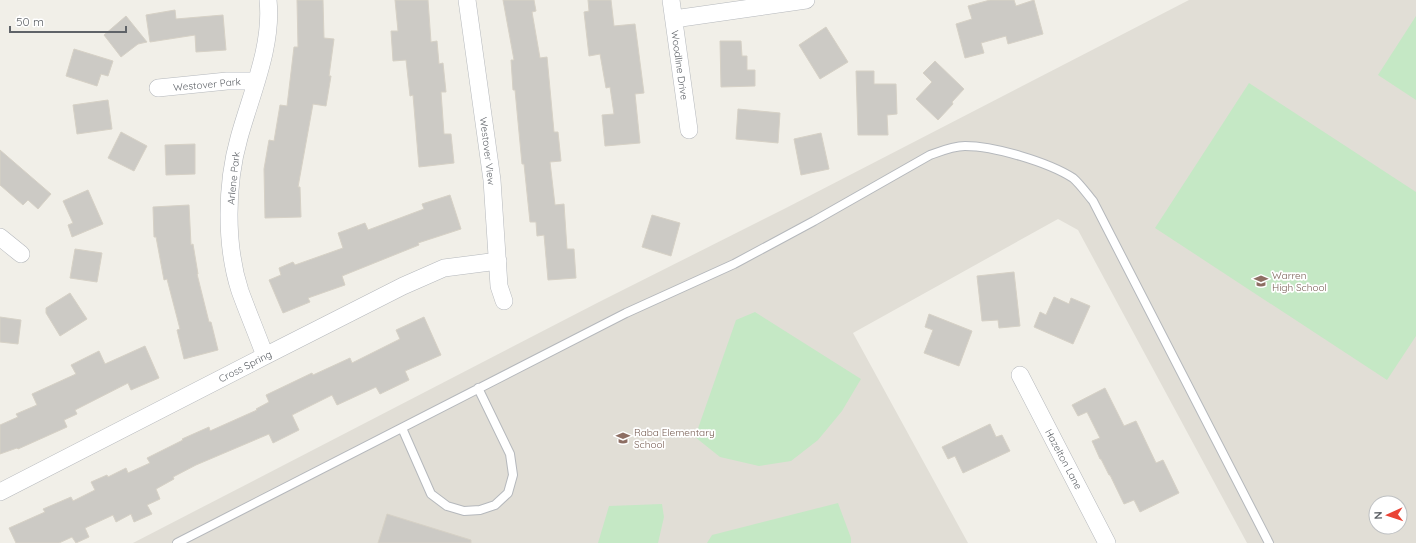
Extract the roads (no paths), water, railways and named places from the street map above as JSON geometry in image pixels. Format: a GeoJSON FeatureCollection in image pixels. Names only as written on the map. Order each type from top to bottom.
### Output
{"type":"FeatureCollection","features":[{"type":"Feature","properties":{"kind":"street","name":"Arlene Park"},"geometry":{"type":"LineString","coordinates":[[265,356],[240,289],[234,261],[230,217],[231,177],[234,160],[265,52],[268,30],[268,0]]}},
{"type":"Feature","properties":{"kind":"street","name":"Westover View"},"geometry":{"type":"LineString","coordinates":[[467,0],[492,180],[499,286],[504,301]]}},
{"type":"Feature","properties":{"kind":"street","name":"Woodline Drive"},"geometry":{"type":"LineString","coordinates":[[671,0],[689,130]]}},
{"type":"Feature","properties":{"kind":"street"},"geometry":{"type":"LineString","coordinates":[[674,19],[806,0]]}},
{"type":"Feature","properties":{"kind":"street","name":"Westover Park"},"geometry":{"type":"LineString","coordinates":[[158,88],[227,81],[256,81]]}},
{"type":"Feature","properties":{"kind":"street"},"geometry":{"type":"LineString","coordinates":[[0,237],[21,254]]}},
{"type":"Feature","properties":{"kind":"street","name":"Cross Spring"},"geometry":{"type":"LineString","coordinates":[[0,492],[403,286],[444,268],[498,261]]}},
{"type":"Feature","properties":{"kind":"street","name":"Hazelton Lane"},"geometry":{"type":"LineString","coordinates":[[1020,375],[1107,543]]}},
{"type":"Feature","properties":{"kind":"lane"},"geometry":{"type":"LineString","coordinates":[[177,543],[626,312],[734,264],[930,156],[945,149],[964,146],[1003,151],[1047,165],[1074,179],[1093,201],[1269,543]]}},
{"type":"Feature","properties":{"kind":"lane"},"geometry":{"type":"LineString","coordinates":[[402,428],[431,494],[447,506],[464,511],[480,510],[495,505],[508,493],[513,475],[510,454],[478,388]]}},
{"type":"Feature","properties":{"kind":"place","name":"Warren High School"},"geometry":{"type":"Point","coordinates":[1261,281]}},
{"type":"Feature","properties":{"kind":"place","name":"Raba Elementary School"},"geometry":{"type":"Point","coordinates":[623,438]}}]}
